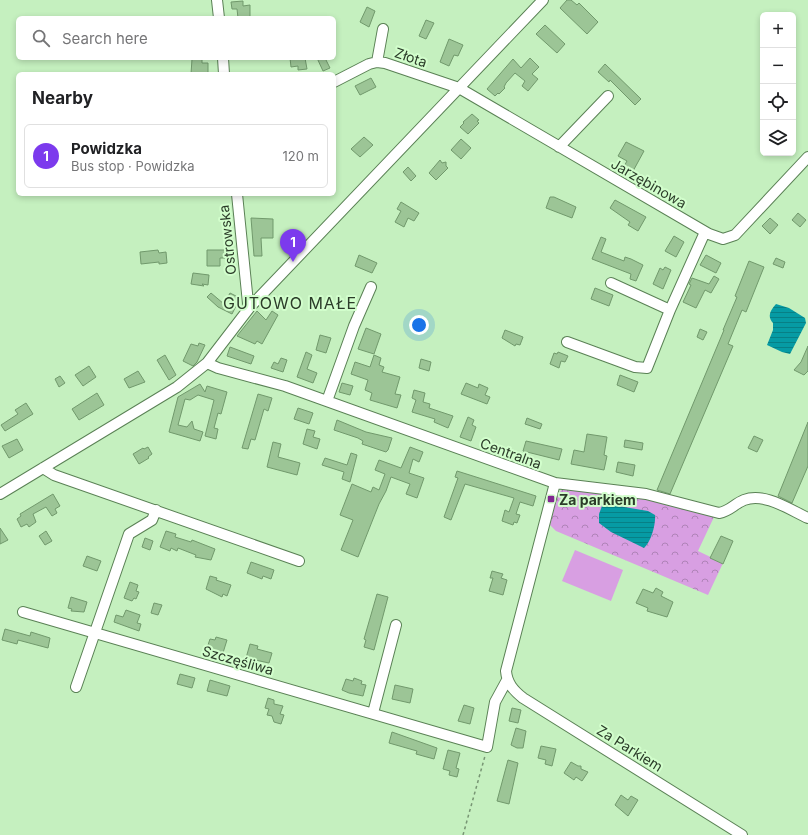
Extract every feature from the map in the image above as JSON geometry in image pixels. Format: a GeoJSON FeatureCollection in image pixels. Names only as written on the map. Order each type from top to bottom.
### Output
{"type":"FeatureCollection","features":[{"type":"Feature","properties":{"kind":"street"},"geometry":{"type":"LineString","coordinates":[[217,0],[219,16]]}},
{"type":"Feature","properties":{"kind":"street"},"geometry":{"type":"LineString","coordinates":[[0,494],[177,387],[207,363],[250,307],[543,0]]}},
{"type":"Feature","properties":{"kind":"street"},"geometry":{"type":"LineString","coordinates":[[377,62],[383,29]]}},
{"type":"Feature","properties":{"kind":"street"},"geometry":{"type":"LineString","coordinates":[[223,60],[224,72]]}},
{"type":"Feature","properties":{"kind":"street","name":"Złota"},"geometry":{"type":"LineString","coordinates":[[336,81],[377,62],[385,63],[459,88]]}},
{"type":"Feature","properties":{"kind":"street","name":"Jarzębinowa"},"geometry":{"type":"LineString","coordinates":[[459,88],[705,232],[723,239],[735,235],[808,158]]}},
{"type":"Feature","properties":{"kind":"street"},"geometry":{"type":"LineString","coordinates":[[559,147],[608,96]]}},
{"type":"Feature","properties":{"kind":"street","name":"Ostrowska"},"geometry":{"type":"LineString","coordinates":[[237,196],[248,303],[250,307]]}},
{"type":"Feature","properties":{"kind":"street"},"geometry":{"type":"LineString","coordinates":[[567,342],[635,367],[647,368],[670,310],[705,232]]}},
{"type":"Feature","properties":{"kind":"street"},"geometry":{"type":"LineString","coordinates":[[611,283],[670,310]]}},
{"type":"Feature","properties":{"kind":"street"},"geometry":{"type":"LineString","coordinates":[[326,401],[354,326],[372,287]]}},
{"type":"Feature","properties":{"kind":"street","name":"Centralna"},"geometry":{"type":"LineString","coordinates":[[207,363],[218,368],[284,386],[555,483],[646,494],[719,513],[726,512],[745,500],[761,499],[770,501],[808,518]]}},
{"type":"Feature","properties":{"kind":"street"},"geometry":{"type":"LineString","coordinates":[[43,468],[54,475],[299,561]]}},
{"type":"Feature","properties":{"kind":"street"},"geometry":{"type":"LineString","coordinates":[[487,747],[495,702],[501,688],[507,680],[506,671],[555,483]]}},
{"type":"Feature","properties":{"kind":"street"},"geometry":{"type":"LineString","coordinates":[[76,687],[96,633],[129,534],[152,520],[156,510]]}},
{"type":"Feature","properties":{"kind":"street","name":"Szczęśliwa"},"geometry":{"type":"LineString","coordinates":[[23,612],[487,747]]}},
{"type":"Feature","properties":{"kind":"street"},"geometry":{"type":"LineString","coordinates":[[373,713],[396,625]]}},
{"type":"Feature","properties":{"kind":"street","name":"Za Parkiem"},"geometry":{"type":"LineString","coordinates":[[507,680],[514,690],[523,698],[742,835]]}},
{"type":"Feature","properties":{"kind":"path"},"geometry":{"type":"LineString","coordinates":[[463,835],[487,747]]}},
{"type":"Feature","properties":{"kind":"green space"},"geometry":{"type":"Polygon","coordinates":[[[562,489],[643,497],[714,517],[698,551],[723,563],[708,595],[556,531],[550,525],[557,496],[562,489]]]}},
{"type":"Feature","properties":{"kind":"green space"},"geometry":{"type":"Polygon","coordinates":[[[575,550],[623,570],[611,601],[562,581],[575,550]]]}},
{"type":"Feature","properties":{"kind":"water"},"geometry":{"type":"Polygon","coordinates":[[[776,304],[789,308],[805,318],[806,323],[790,354],[767,345],[773,330],[773,323],[770,318],[770,314],[776,304]]]}},
{"type":"Feature","properties":{"kind":"water"},"geometry":{"type":"Polygon","coordinates":[[[606,504],[648,511],[655,515],[655,523],[649,542],[644,548],[611,532],[599,523],[599,514],[602,506],[606,504]]]}},
{"type":"Feature","properties":{"kind":"building"},"geometry":{"type":"Polygon","coordinates":[[[567,0],[571,0],[577,5],[579,3],[598,22],[587,34],[560,8],[567,0]]]}},
{"type":"Feature","properties":{"kind":"building"},"geometry":{"type":"Polygon","coordinates":[[[243,1],[243,6],[250,5],[250,16],[238,16],[237,9],[232,9],[231,2],[243,1]]]}},
{"type":"Feature","properties":{"kind":"building"},"geometry":{"type":"Polygon","coordinates":[[[367,7],[375,11],[369,27],[360,22],[367,7]]]}},
{"type":"Feature","properties":{"kind":"building"},"geometry":{"type":"Polygon","coordinates":[[[426,20],[434,23],[426,39],[419,36],[426,20]]]}},
{"type":"Feature","properties":{"kind":"building"},"geometry":{"type":"Polygon","coordinates":[[[545,25],[565,44],[557,53],[536,34],[545,25]]]}},
{"type":"Feature","properties":{"kind":"building"},"geometry":{"type":"Polygon","coordinates":[[[449,39],[463,45],[458,56],[454,55],[449,66],[440,62],[449,39]]]}},
{"type":"Feature","properties":{"kind":"building"},"geometry":{"type":"Polygon","coordinates":[[[530,58],[539,67],[532,74],[538,79],[528,91],[522,86],[525,81],[515,73],[499,94],[498,93],[495,96],[487,89],[513,59],[521,68],[530,58]]]}},
{"type":"Feature","properties":{"kind":"building"},"geometry":{"type":"Polygon","coordinates":[[[192,60],[202,60],[202,63],[208,63],[208,72],[191,72],[192,60]]]}},
{"type":"Feature","properties":{"kind":"building"},"geometry":{"type":"Polygon","coordinates":[[[290,60],[305,60],[307,69],[298,70],[298,66],[291,67],[290,60]]]}},
{"type":"Feature","properties":{"kind":"building"},"geometry":{"type":"Polygon","coordinates":[[[318,60],[326,60],[330,68],[323,71],[318,60]]]}},
{"type":"Feature","properties":{"kind":"building"},"geometry":{"type":"Polygon","coordinates":[[[605,64],[641,99],[635,105],[610,80],[609,82],[598,72],[605,64]]]}},
{"type":"Feature","properties":{"kind":"building"},"geometry":{"type":"Polygon","coordinates":[[[371,78],[376,87],[360,95],[355,86],[371,78]]]}},
{"type":"Feature","properties":{"kind":"building"},"geometry":{"type":"Polygon","coordinates":[[[472,114],[479,120],[477,121],[479,123],[468,134],[460,127],[472,114]]]}},
{"type":"Feature","properties":{"kind":"building"},"geometry":{"type":"Polygon","coordinates":[[[364,137],[373,145],[360,157],[351,149],[364,137]]]}},
{"type":"Feature","properties":{"kind":"building"},"geometry":{"type":"Polygon","coordinates":[[[461,139],[471,148],[461,159],[451,150],[461,139]]]}},
{"type":"Feature","properties":{"kind":"building"},"geometry":{"type":"Polygon","coordinates":[[[626,142],[644,151],[632,173],[623,168],[627,161],[618,156],[626,142]]]}},
{"type":"Feature","properties":{"kind":"building"},"geometry":{"type":"Polygon","coordinates":[[[440,160],[442,163],[446,162],[446,166],[448,168],[436,180],[429,173],[440,160]]]}},
{"type":"Feature","properties":{"kind":"building"},"geometry":{"type":"Polygon","coordinates":[[[408,167],[416,176],[411,181],[403,172],[408,167]]]}},
{"type":"Feature","properties":{"kind":"building"},"geometry":{"type":"Polygon","coordinates":[[[550,197],[554,197],[576,207],[572,218],[546,208],[550,197]]]}},
{"type":"Feature","properties":{"kind":"building"},"geometry":{"type":"Polygon","coordinates":[[[615,200],[646,217],[638,231],[628,225],[630,222],[610,208],[615,200]]]}},
{"type":"Feature","properties":{"kind":"building"},"geometry":{"type":"Polygon","coordinates":[[[401,202],[419,213],[414,221],[408,218],[404,227],[395,222],[401,211],[397,209],[401,202]]]}},
{"type":"Feature","properties":{"kind":"building"},"geometry":{"type":"Polygon","coordinates":[[[798,213],[806,220],[800,227],[792,220],[798,213]]]}},
{"type":"Feature","properties":{"kind":"building"},"geometry":{"type":"Polygon","coordinates":[[[251,218],[273,219],[273,238],[261,238],[262,256],[254,256],[251,218]]]}},
{"type":"Feature","properties":{"kind":"building"},"geometry":{"type":"Polygon","coordinates":[[[770,218],[778,225],[770,234],[762,226],[770,218]]]}},
{"type":"Feature","properties":{"kind":"building"},"geometry":{"type":"Polygon","coordinates":[[[674,236],[684,242],[676,257],[665,251],[674,236]]]}},
{"type":"Feature","properties":{"kind":"building"},"geometry":{"type":"Polygon","coordinates":[[[601,237],[606,239],[601,252],[624,261],[625,257],[643,265],[636,281],[630,279],[631,274],[592,259],[601,237]]]}},
{"type":"Feature","properties":{"kind":"building"},"geometry":{"type":"Polygon","coordinates":[[[158,250],[159,253],[166,252],[167,263],[159,264],[159,262],[141,264],[140,252],[158,250]]]}},
{"type":"Feature","properties":{"kind":"building"},"geometry":{"type":"Polygon","coordinates":[[[207,250],[226,250],[226,258],[220,258],[220,266],[207,266],[207,250]]]}},
{"type":"Feature","properties":{"kind":"building"},"geometry":{"type":"Polygon","coordinates":[[[359,255],[377,263],[372,273],[355,266],[359,255]]]}},
{"type":"Feature","properties":{"kind":"building"},"geometry":{"type":"Polygon","coordinates":[[[706,255],[721,263],[716,273],[700,265],[706,255]]]}},
{"type":"Feature","properties":{"kind":"building"},"geometry":{"type":"Polygon","coordinates":[[[776,258],[785,262],[783,268],[773,264],[776,258]]]}},
{"type":"Feature","properties":{"kind":"building"},"geometry":{"type":"Polygon","coordinates":[[[749,261],[764,267],[746,312],[742,310],[728,344],[733,346],[670,494],[657,490],[724,330],[737,297],[735,296],[749,261]]]}},
{"type":"Feature","properties":{"kind":"building"},"geometry":{"type":"Polygon","coordinates":[[[665,267],[671,270],[663,289],[653,284],[660,268],[663,270],[665,267]]]}},
{"type":"Feature","properties":{"kind":"building"},"geometry":{"type":"Polygon","coordinates":[[[193,273],[209,275],[208,285],[202,284],[204,286],[191,284],[193,273]]]}},
{"type":"Feature","properties":{"kind":"building"},"geometry":{"type":"Polygon","coordinates":[[[714,276],[719,279],[711,293],[705,290],[696,308],[683,302],[691,285],[689,284],[692,278],[709,284],[714,276]]]}},
{"type":"Feature","properties":{"kind":"building"},"geometry":{"type":"Polygon","coordinates":[[[595,288],[613,295],[609,306],[591,299],[595,288]]]}},
{"type":"Feature","properties":{"kind":"building"},"geometry":{"type":"Polygon","coordinates":[[[211,293],[224,304],[230,293],[240,298],[232,314],[218,307],[207,297],[211,293]]]}},
{"type":"Feature","properties":{"kind":"building"},"geometry":{"type":"Polygon","coordinates":[[[257,311],[266,320],[272,311],[278,315],[262,344],[257,341],[255,344],[237,336],[257,311]]]}},
{"type":"Feature","properties":{"kind":"building"},"geometry":{"type":"Polygon","coordinates":[[[366,328],[381,334],[374,354],[358,349],[366,328]]]}},
{"type":"Feature","properties":{"kind":"building"},"geometry":{"type":"Polygon","coordinates":[[[700,329],[707,332],[703,340],[697,337],[700,329]]]}},
{"type":"Feature","properties":{"kind":"building"},"geometry":{"type":"Polygon","coordinates":[[[505,330],[523,337],[520,345],[516,344],[515,346],[502,338],[505,330]]]}},
{"type":"Feature","properties":{"kind":"building"},"geometry":{"type":"Polygon","coordinates":[[[320,335],[331,338],[326,353],[316,350],[320,335]]]}},
{"type":"Feature","properties":{"kind":"building"},"geometry":{"type":"Polygon","coordinates":[[[199,343],[205,345],[197,362],[193,366],[183,361],[191,344],[198,346],[199,343]]]}},
{"type":"Feature","properties":{"kind":"building"},"geometry":{"type":"Polygon","coordinates":[[[808,346],[808,371],[804,375],[794,370],[801,362],[808,346]]]}},
{"type":"Feature","properties":{"kind":"building"},"geometry":{"type":"Polygon","coordinates":[[[230,347],[254,356],[251,364],[227,356],[230,347]]]}},
{"type":"Feature","properties":{"kind":"building"},"geometry":{"type":"Polygon","coordinates":[[[306,352],[312,355],[307,369],[317,373],[313,383],[297,377],[306,352]]]}},
{"type":"Feature","properties":{"kind":"building"},"geometry":{"type":"Polygon","coordinates":[[[558,352],[568,356],[565,362],[561,361],[559,368],[550,364],[554,353],[557,354],[558,352]]]}},
{"type":"Feature","properties":{"kind":"building"},"geometry":{"type":"Polygon","coordinates":[[[165,355],[176,375],[169,380],[157,360],[165,355]]]}},
{"type":"Feature","properties":{"kind":"building"},"geometry":{"type":"Polygon","coordinates":[[[374,355],[381,358],[379,365],[384,367],[382,372],[400,377],[395,394],[401,395],[397,408],[370,400],[372,393],[365,390],[368,380],[351,374],[355,362],[370,367],[374,355]]]}},
{"type":"Feature","properties":{"kind":"building"},"geometry":{"type":"Polygon","coordinates":[[[281,358],[287,360],[283,372],[271,368],[274,362],[278,364],[281,358]]]}},
{"type":"Feature","properties":{"kind":"building"},"geometry":{"type":"Polygon","coordinates":[[[421,359],[431,362],[429,371],[419,368],[421,359]]]}},
{"type":"Feature","properties":{"kind":"building"},"geometry":{"type":"Polygon","coordinates":[[[89,366],[96,377],[83,386],[75,375],[89,366]]]}},
{"type":"Feature","properties":{"kind":"building"},"geometry":{"type":"Polygon","coordinates":[[[138,371],[145,382],[129,388],[124,379],[138,371]]]}},
{"type":"Feature","properties":{"kind":"building"},"geometry":{"type":"Polygon","coordinates":[[[620,375],[638,382],[634,392],[617,385],[620,375]]]}},
{"type":"Feature","properties":{"kind":"building"},"geometry":{"type":"Polygon","coordinates":[[[60,376],[65,383],[59,387],[55,379],[60,376]]]}},
{"type":"Feature","properties":{"kind":"building"},"geometry":{"type":"Polygon","coordinates":[[[342,383],[353,386],[350,395],[339,392],[342,383]]]}},
{"type":"Feature","properties":{"kind":"building"},"geometry":{"type":"Polygon","coordinates":[[[466,383],[478,388],[479,384],[488,388],[485,395],[490,397],[487,404],[461,394],[466,383]]]}},
{"type":"Feature","properties":{"kind":"building"},"geometry":{"type":"Polygon","coordinates":[[[200,384],[205,392],[207,386],[227,392],[221,414],[218,413],[214,428],[218,429],[216,439],[205,436],[214,400],[198,395],[190,400],[185,399],[178,425],[187,427],[192,421],[194,429],[203,432],[200,441],[169,432],[178,397],[200,384]]]}},
{"type":"Feature","properties":{"kind":"building"},"geometry":{"type":"Polygon","coordinates":[[[414,390],[425,393],[423,402],[430,404],[429,408],[453,416],[448,428],[434,422],[435,419],[412,412],[416,400],[412,398],[414,390]]]}},
{"type":"Feature","properties":{"kind":"building"},"geometry":{"type":"Polygon","coordinates":[[[97,393],[104,405],[79,420],[72,409],[97,393]]]}},
{"type":"Feature","properties":{"kind":"building"},"geometry":{"type":"Polygon","coordinates":[[[258,394],[272,398],[268,411],[264,409],[255,440],[251,439],[248,449],[242,448],[258,394]]]}},
{"type":"Feature","properties":{"kind":"building"},"geometry":{"type":"Polygon","coordinates":[[[26,403],[33,414],[5,431],[1,425],[18,414],[15,410],[26,403]]]}},
{"type":"Feature","properties":{"kind":"building"},"geometry":{"type":"Polygon","coordinates":[[[298,408],[313,413],[309,424],[294,419],[298,408]]]}},
{"type":"Feature","properties":{"kind":"building"},"geometry":{"type":"Polygon","coordinates":[[[468,417],[474,420],[472,425],[476,427],[471,441],[460,437],[468,417]]]}},
{"type":"Feature","properties":{"kind":"building"},"geometry":{"type":"Polygon","coordinates":[[[527,418],[542,424],[540,429],[525,424],[527,418]]]}},
{"type":"Feature","properties":{"kind":"building"},"geometry":{"type":"Polygon","coordinates":[[[337,420],[366,432],[392,438],[388,450],[386,452],[362,444],[363,441],[358,438],[334,430],[337,420]]]}},
{"type":"Feature","properties":{"kind":"building"},"geometry":{"type":"Polygon","coordinates":[[[808,422],[808,466],[792,503],[778,496],[808,422]]]}},
{"type":"Feature","properties":{"kind":"building"},"geometry":{"type":"Polygon","coordinates":[[[307,429],[315,431],[313,437],[320,439],[317,449],[303,444],[307,429]]]}},
{"type":"Feature","properties":{"kind":"building"},"geometry":{"type":"Polygon","coordinates":[[[587,434],[607,437],[604,455],[607,456],[604,470],[571,464],[574,450],[584,452],[587,434]]]}},
{"type":"Feature","properties":{"kind":"building"},"geometry":{"type":"Polygon","coordinates":[[[754,436],[763,440],[757,452],[748,448],[754,436]]]}},
{"type":"Feature","properties":{"kind":"building"},"geometry":{"type":"Polygon","coordinates":[[[17,439],[23,450],[9,458],[2,446],[17,439]]]}},
{"type":"Feature","properties":{"kind":"building"},"geometry":{"type":"Polygon","coordinates":[[[625,440],[643,443],[642,450],[624,447],[625,440]]]}},
{"type":"Feature","properties":{"kind":"building"},"geometry":{"type":"Polygon","coordinates":[[[526,441],[562,449],[559,460],[523,451],[526,441]]]}},
{"type":"Feature","properties":{"kind":"building"},"geometry":{"type":"Polygon","coordinates":[[[273,442],[281,444],[278,457],[300,463],[297,475],[267,467],[273,442]]]}},
{"type":"Feature","properties":{"kind":"building"},"geometry":{"type":"Polygon","coordinates":[[[148,447],[152,454],[148,457],[149,458],[139,464],[133,454],[143,448],[148,447]]]}},
{"type":"Feature","properties":{"kind":"building"},"geometry":{"type":"Polygon","coordinates":[[[410,447],[423,452],[419,462],[413,459],[409,473],[424,478],[417,498],[406,494],[410,484],[391,477],[358,557],[341,550],[353,520],[340,515],[352,484],[371,492],[373,487],[379,490],[385,474],[375,470],[379,460],[401,468],[410,447]]]}},
{"type":"Feature","properties":{"kind":"building"},"geometry":{"type":"Polygon","coordinates":[[[351,453],[357,455],[350,482],[342,479],[344,472],[322,465],[325,458],[347,465],[351,453]]]}},
{"type":"Feature","properties":{"kind":"building"},"geometry":{"type":"Polygon","coordinates":[[[618,462],[635,465],[633,476],[616,472],[618,462]]]}},
{"type":"Feature","properties":{"kind":"building"},"geometry":{"type":"Polygon","coordinates":[[[457,471],[536,496],[533,506],[520,502],[516,514],[520,515],[517,523],[514,522],[513,525],[502,521],[505,510],[509,512],[514,498],[465,484],[451,520],[444,517],[458,478],[455,477],[457,471]]]}},
{"type":"Feature","properties":{"kind":"building"},"geometry":{"type":"Polygon","coordinates":[[[53,494],[60,506],[55,509],[57,513],[52,516],[46,507],[33,514],[36,522],[29,527],[27,524],[21,527],[17,519],[21,516],[20,514],[53,494]]]}},
{"type":"Feature","properties":{"kind":"building"},"geometry":{"type":"Polygon","coordinates":[[[0,528],[8,540],[0,544],[0,528]]]}},
{"type":"Feature","properties":{"kind":"building"},"geometry":{"type":"Polygon","coordinates":[[[46,531],[52,541],[45,545],[39,536],[46,531]]]}},
{"type":"Feature","properties":{"kind":"building"},"geometry":{"type":"Polygon","coordinates":[[[166,531],[176,534],[175,537],[191,542],[192,540],[215,549],[211,560],[195,557],[196,555],[178,548],[177,551],[171,548],[170,551],[160,547],[166,531]]]}},
{"type":"Feature","properties":{"kind":"building"},"geometry":{"type":"Polygon","coordinates":[[[721,536],[733,541],[723,564],[710,558],[721,536]]]}},
{"type":"Feature","properties":{"kind":"building"},"geometry":{"type":"Polygon","coordinates":[[[145,538],[153,541],[150,550],[142,547],[145,538]]]}},
{"type":"Feature","properties":{"kind":"building"},"geometry":{"type":"Polygon","coordinates":[[[87,556],[101,561],[97,571],[83,566],[87,556]]]}},
{"type":"Feature","properties":{"kind":"building"},"geometry":{"type":"Polygon","coordinates":[[[251,562],[274,570],[271,579],[263,576],[262,579],[247,573],[251,562]]]}},
{"type":"Feature","properties":{"kind":"building"},"geometry":{"type":"Polygon","coordinates":[[[492,571],[503,574],[501,578],[507,580],[503,595],[489,591],[493,578],[490,578],[492,571]]]}},
{"type":"Feature","properties":{"kind":"building"},"geometry":{"type":"Polygon","coordinates":[[[210,576],[217,578],[216,580],[231,585],[227,596],[223,594],[222,597],[206,589],[210,576]]]}},
{"type":"Feature","properties":{"kind":"building"},"geometry":{"type":"Polygon","coordinates":[[[130,582],[138,585],[136,591],[139,592],[136,599],[134,598],[132,601],[124,598],[130,582]]]}},
{"type":"Feature","properties":{"kind":"building"},"geometry":{"type":"Polygon","coordinates":[[[656,588],[663,592],[661,596],[673,602],[667,617],[647,611],[648,608],[636,603],[643,589],[653,593],[656,588]]]}},
{"type":"Feature","properties":{"kind":"building"},"geometry":{"type":"Polygon","coordinates":[[[377,594],[388,597],[374,650],[364,647],[366,640],[364,639],[377,594]]]}},
{"type":"Feature","properties":{"kind":"building"},"geometry":{"type":"Polygon","coordinates":[[[71,597],[87,602],[84,612],[71,611],[72,609],[68,608],[71,597]]]}},
{"type":"Feature","properties":{"kind":"building"},"geometry":{"type":"Polygon","coordinates":[[[154,603],[162,605],[158,615],[151,613],[154,603]]]}},
{"type":"Feature","properties":{"kind":"building"},"geometry":{"type":"Polygon","coordinates":[[[126,610],[140,615],[137,623],[141,624],[139,631],[114,622],[116,615],[123,617],[126,610]]]}},
{"type":"Feature","properties":{"kind":"building"},"geometry":{"type":"Polygon","coordinates":[[[5,629],[30,636],[31,632],[50,638],[48,648],[18,640],[17,644],[2,640],[5,629]]]}},
{"type":"Feature","properties":{"kind":"building"},"geometry":{"type":"Polygon","coordinates":[[[216,637],[227,640],[222,656],[206,651],[210,639],[215,640],[216,637]]]}},
{"type":"Feature","properties":{"kind":"building"},"geometry":{"type":"Polygon","coordinates":[[[250,644],[258,646],[257,649],[272,653],[269,663],[246,658],[250,644]]]}},
{"type":"Feature","properties":{"kind":"building"},"geometry":{"type":"Polygon","coordinates":[[[180,674],[195,678],[192,688],[177,684],[180,674]]]}},
{"type":"Feature","properties":{"kind":"building"},"geometry":{"type":"Polygon","coordinates":[[[354,678],[362,681],[361,684],[366,685],[363,696],[342,690],[346,679],[353,681],[354,678]]]}},
{"type":"Feature","properties":{"kind":"building"},"geometry":{"type":"Polygon","coordinates":[[[210,680],[230,686],[227,696],[207,691],[210,680]]]}},
{"type":"Feature","properties":{"kind":"building"},"geometry":{"type":"Polygon","coordinates":[[[395,685],[413,689],[410,703],[392,699],[395,685]]]}},
{"type":"Feature","properties":{"kind":"building"},"geometry":{"type":"Polygon","coordinates":[[[268,698],[274,700],[274,704],[283,706],[280,714],[284,715],[281,724],[274,722],[272,716],[267,715],[269,709],[265,708],[268,698]]]}},
{"type":"Feature","properties":{"kind":"building"},"geometry":{"type":"Polygon","coordinates":[[[464,705],[474,708],[470,724],[458,721],[464,705]]]}},
{"type":"Feature","properties":{"kind":"building"},"geometry":{"type":"Polygon","coordinates":[[[512,708],[521,710],[518,723],[509,721],[512,708]]]}},
{"type":"Feature","properties":{"kind":"building"},"geometry":{"type":"Polygon","coordinates":[[[516,728],[526,731],[523,748],[517,748],[511,745],[516,728]]]}},
{"type":"Feature","properties":{"kind":"building"},"geometry":{"type":"Polygon","coordinates":[[[392,732],[437,748],[434,759],[416,754],[417,751],[389,743],[392,732]]]}},
{"type":"Feature","properties":{"kind":"building"},"geometry":{"type":"Polygon","coordinates":[[[541,746],[556,749],[552,766],[545,764],[546,760],[538,758],[541,746]]]}},
{"type":"Feature","properties":{"kind":"building"},"geometry":{"type":"Polygon","coordinates":[[[448,750],[460,753],[456,768],[459,769],[457,777],[449,775],[450,771],[443,769],[448,750]]]}},
{"type":"Feature","properties":{"kind":"building"},"geometry":{"type":"Polygon","coordinates":[[[508,760],[518,763],[509,804],[497,801],[508,760]]]}},
{"type":"Feature","properties":{"kind":"building"},"geometry":{"type":"Polygon","coordinates":[[[571,762],[581,766],[581,769],[588,772],[582,781],[576,777],[574,780],[564,773],[571,762]]]}},
{"type":"Feature","properties":{"kind":"building"},"geometry":{"type":"Polygon","coordinates":[[[621,795],[628,800],[631,796],[638,800],[628,816],[615,805],[621,795]]]}},
{"type":"Feature","properties":{"kind":"place","name":"Powidzka"},"geometry":{"type":"Point","coordinates":[293,262]}},
{"type":"Feature","properties":{"kind":"place","name":"Za parkiem"},"geometry":{"type":"Point","coordinates":[551,499]}},
{"type":"Feature","properties":{"kind":"district","name":"GUTOWO MAŁE"},"geometry":{"type":"Point","coordinates":[290,303]}}]}
